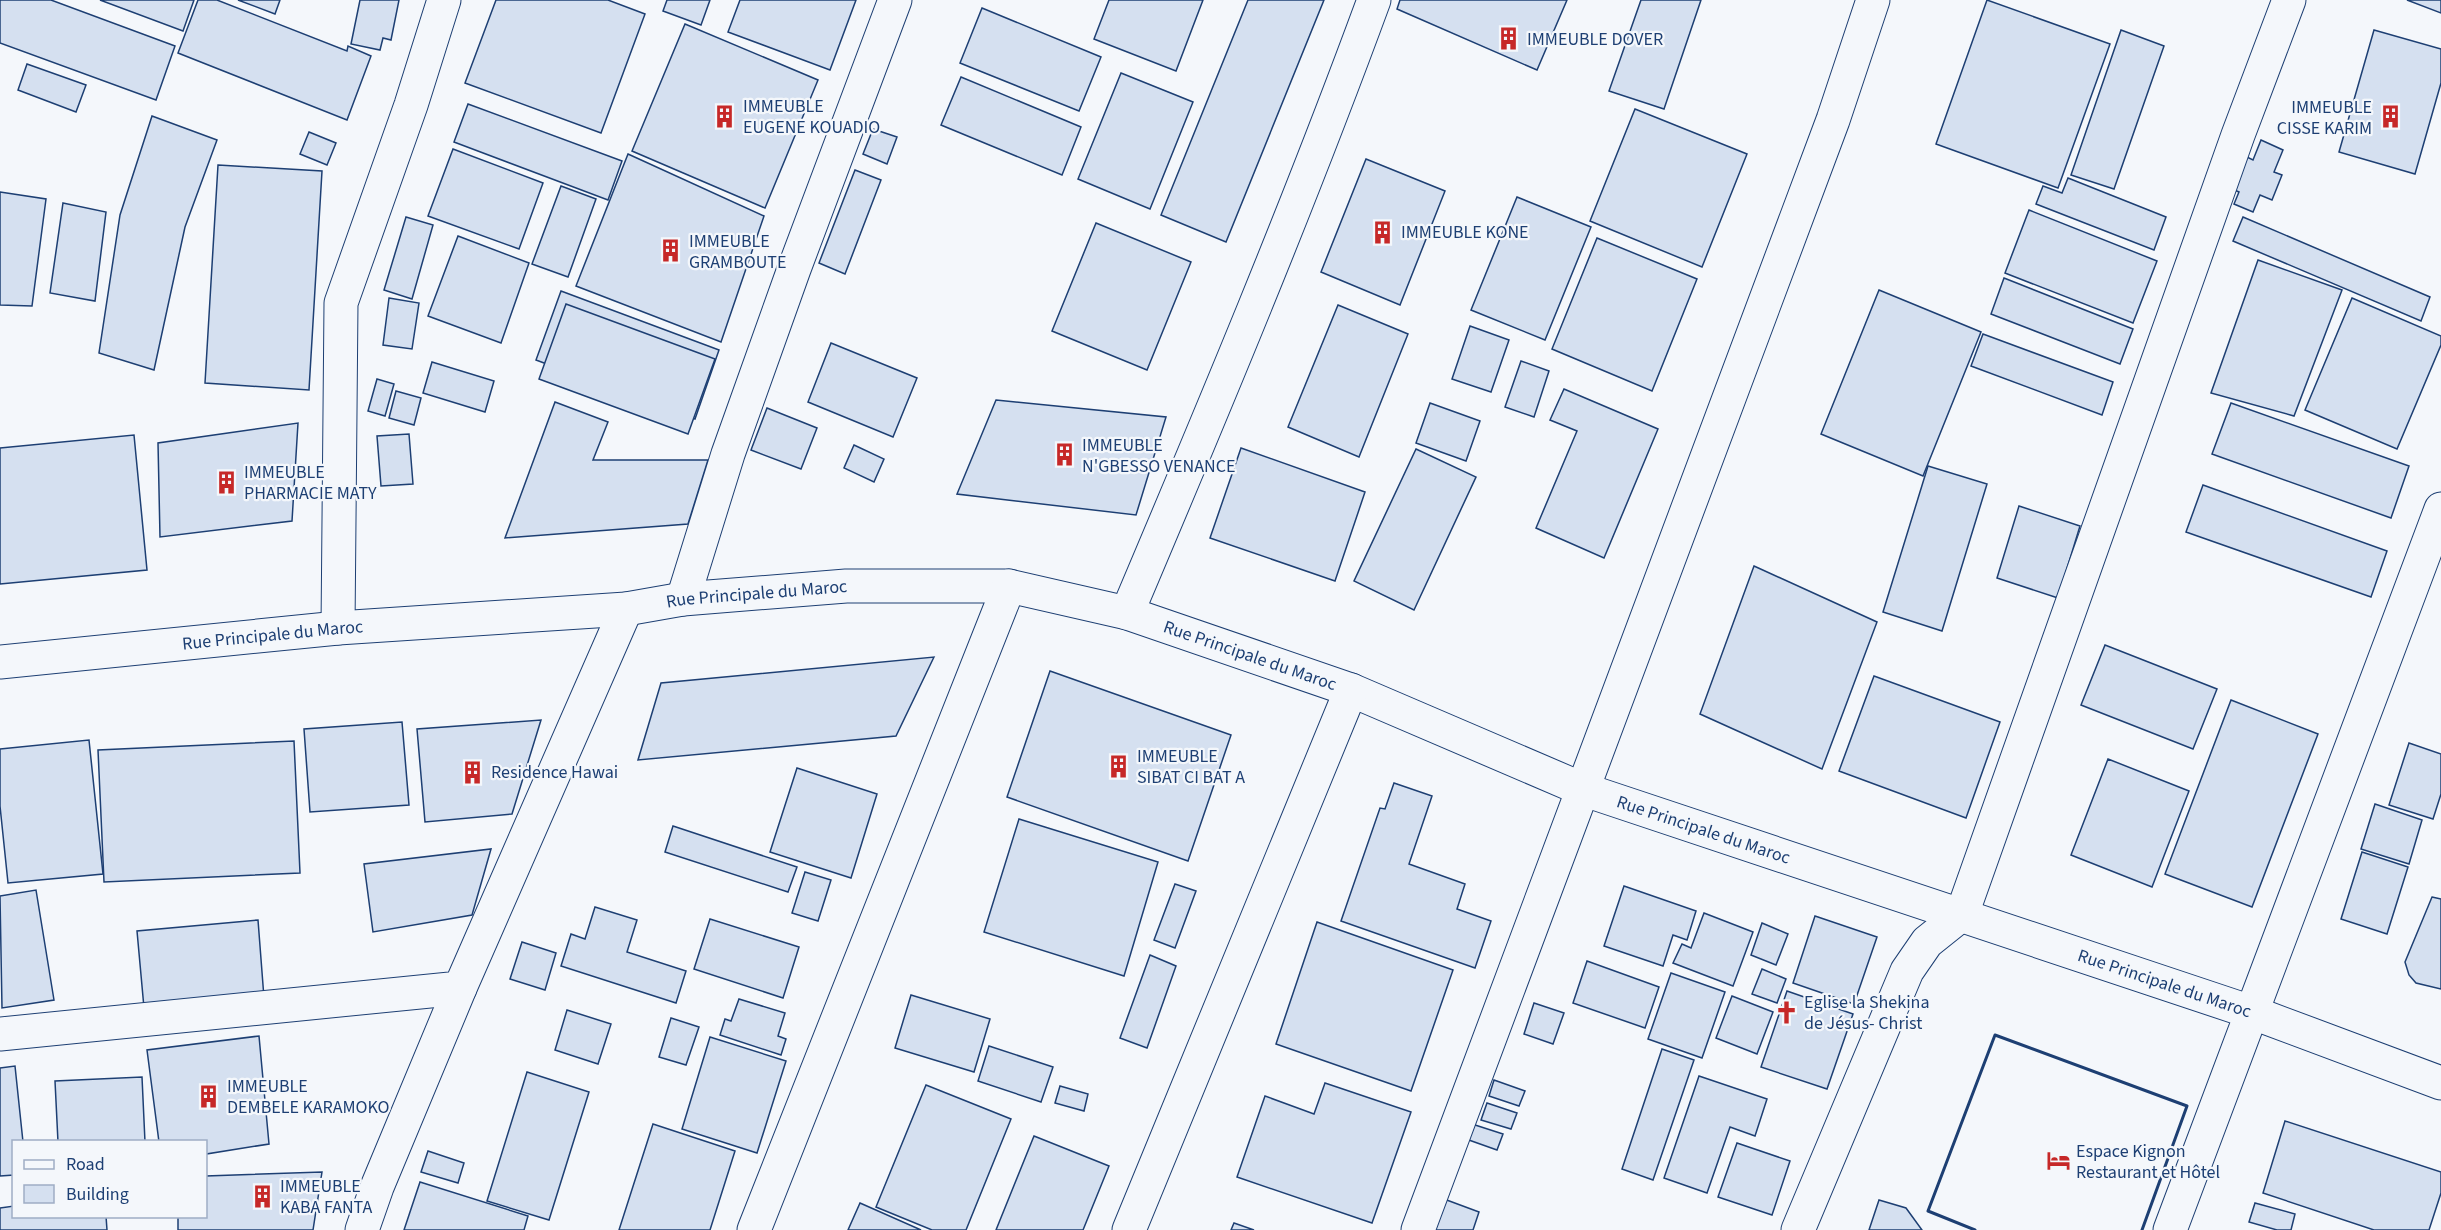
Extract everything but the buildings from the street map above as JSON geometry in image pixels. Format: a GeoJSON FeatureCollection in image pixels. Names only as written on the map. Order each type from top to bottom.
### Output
{"type":"FeatureCollection","features":[{"type":"Feature","properties":{"kind":"street"},"geometry":{"type":"LineString","coordinates":[[338,628],[341,303],[411,105],[444,0]]}},
{"type":"Feature","properties":{"kind":"street"},"geometry":{"type":"LineString","coordinates":[[683,599],[732,443],[794,269],[895,0]]}},
{"type":"Feature","properties":{"kind":"street"},"geometry":{"type":"LineString","coordinates":[[1127,613],[1253,315],[1320,148],[1374,0]]}},
{"type":"Feature","properties":{"kind":"street"},"geometry":{"type":"LineString","coordinates":[[1418,1230],[1833,120],[1874,0]]}},
{"type":"Feature","properties":{"kind":"street"},"geometry":{"type":"LineString","coordinates":[[1798,1230],[1907,970],[1928,942],[1962,914],[2234,147],[2289,0]]}},
{"type":"Feature","properties":{"kind":"street"},"geometry":{"type":"LineString","coordinates":[[2170,1230],[2251,1012],[2438,527]]}},
{"type":"Feature","properties":{"kind":"street","name":"Rue Principale du Maroc"},"geometry":{"type":"LineString","coordinates":[[0,662],[338,628],[626,609],[683,599],[846,586],[1009,586],[1127,613],[1351,690],[1582,789],[2251,1012],[2441,1083]]}},
{"type":"Feature","properties":{"kind":"street"},"geometry":{"type":"LineString","coordinates":[[754,1230],[1009,586]]}},
{"type":"Feature","properties":{"kind":"street"},"geometry":{"type":"LineString","coordinates":[[362,1230],[377,1187],[460,988],[626,609]]}},
{"type":"Feature","properties":{"kind":"street"},"geometry":{"type":"LineString","coordinates":[[1129,1230],[1351,690]]}},
{"type":"Feature","properties":{"kind":"street"},"geometry":{"type":"LineString","coordinates":[[0,1035],[460,988]]}},
{"type":"Feature","properties":{"kind":"wall"},"geometry":{"type":"LineString","coordinates":[[1975,1230],[1928,1211],[1995,1035],[2187,1106],[2142,1230]]}},
{"type":"Feature","properties":{"kind":"place","name":"IMMEUBLE DOVER"},"geometry":{"type":"Point","coordinates":[1509,39]}},
{"type":"Feature","properties":{"kind":"place","name":"IMMEUBLE EUGENE KOUADIO"},"geometry":{"type":"Point","coordinates":[725,116]}},
{"type":"Feature","properties":{"kind":"place","name":"IMMEUBLE CISSE KARIM"},"geometry":{"type":"Point","coordinates":[2390,117]}},
{"type":"Feature","properties":{"kind":"place","name":"IMMEUBLE KONE"},"geometry":{"type":"Point","coordinates":[1383,232]}},
{"type":"Feature","properties":{"kind":"place","name":"IMMEUBLE GRAMBOUTE"},"geometry":{"type":"Point","coordinates":[671,251]}},
{"type":"Feature","properties":{"kind":"place","name":"IMMEUBLE N'GBESSO VENANCE"},"geometry":{"type":"Point","coordinates":[1064,455]}},
{"type":"Feature","properties":{"kind":"place","name":"IMMEUBLE PHARMACIE MATY"},"geometry":{"type":"Point","coordinates":[226,482]}},
{"type":"Feature","properties":{"kind":"place","name":"IMMEUBLE SIBAT CI BAT A"},"geometry":{"type":"Point","coordinates":[1119,766]}},
{"type":"Feature","properties":{"kind":"place","name":"Residence Hawai"},"geometry":{"type":"Point","coordinates":[473,772]}},
{"type":"Feature","properties":{"kind":"place","name":"Eglise la Shekina de Jésus- Christ"},"geometry":{"type":"Point","coordinates":[1786,1012]}},
{"type":"Feature","properties":{"kind":"place","name":"IMMEUBLE DEMBELE KARAMOKO"},"geometry":{"type":"Point","coordinates":[209,1096]}},
{"type":"Feature","properties":{"kind":"place","name":"Espace Kignon Restaurant et Hôtel"},"geometry":{"type":"Point","coordinates":[2058,1161]}},
{"type":"Feature","properties":{"kind":"place","name":"IMMEUBLE KABA FANTA"},"geometry":{"type":"Point","coordinates":[262,1196]}}]}
